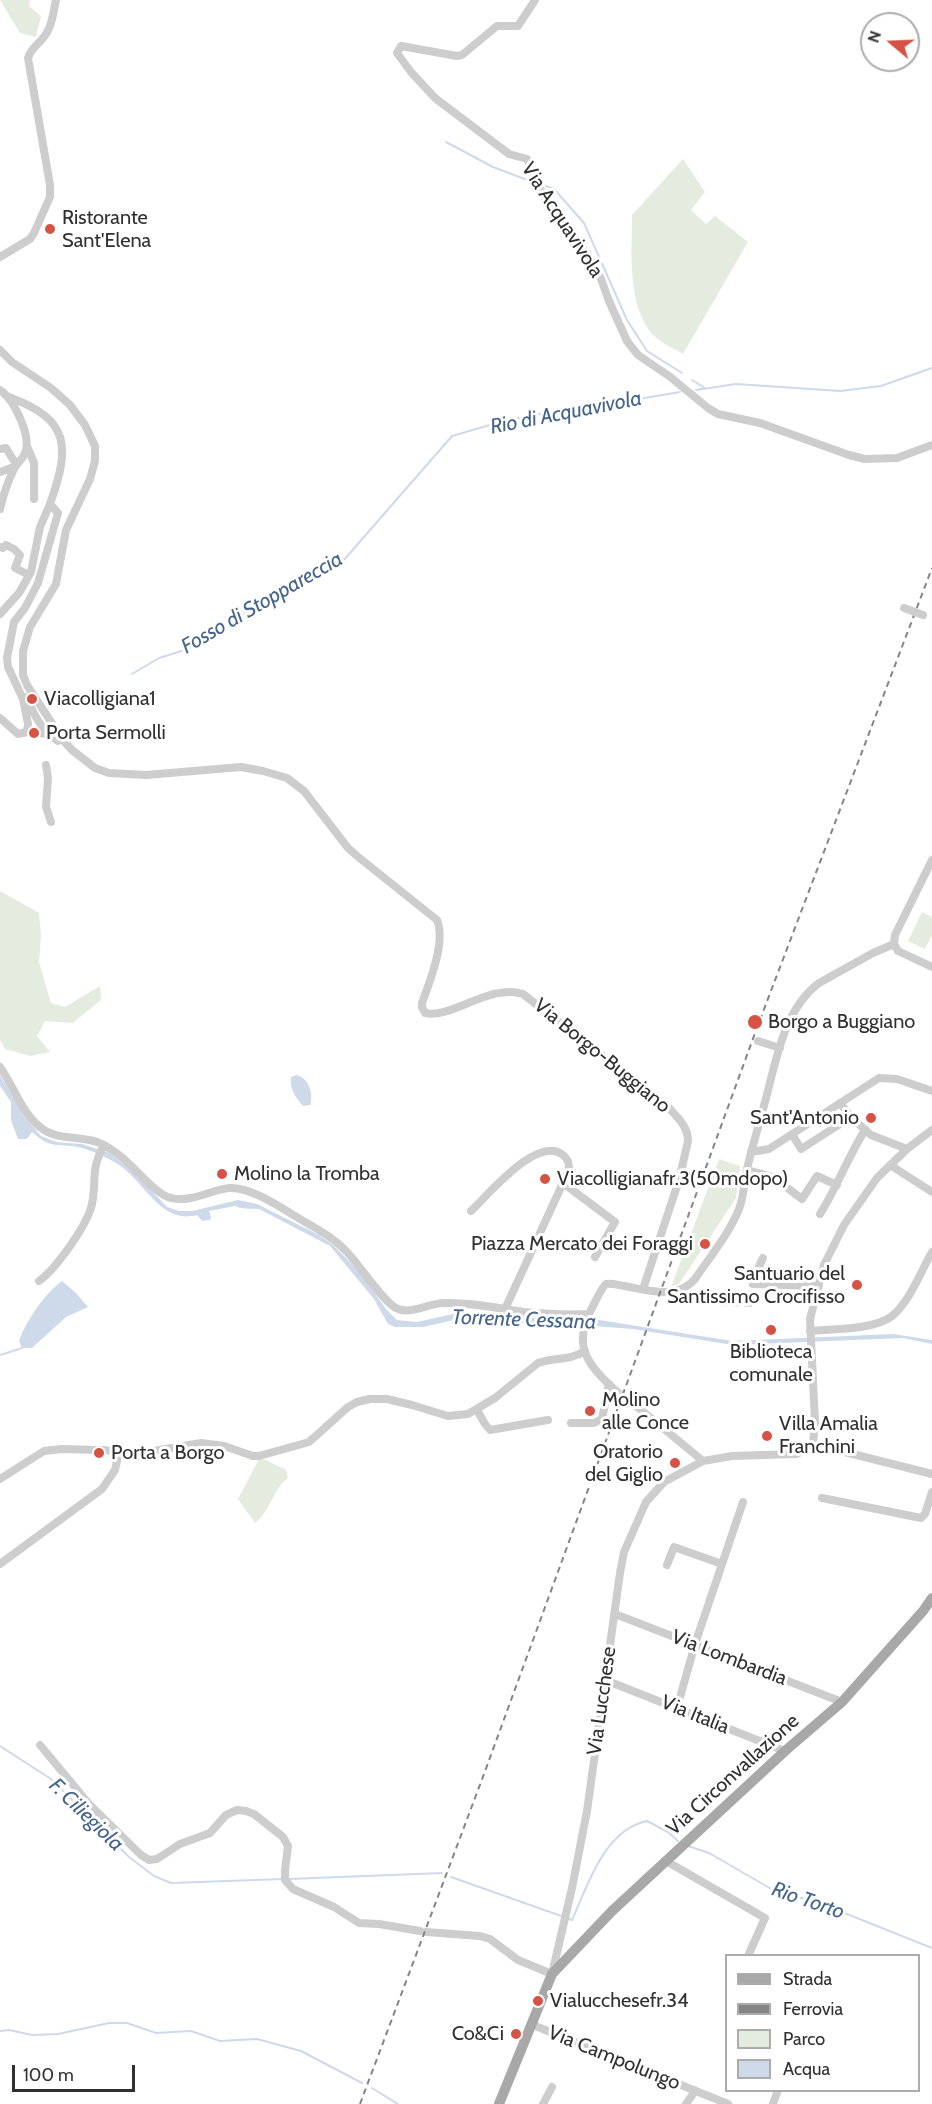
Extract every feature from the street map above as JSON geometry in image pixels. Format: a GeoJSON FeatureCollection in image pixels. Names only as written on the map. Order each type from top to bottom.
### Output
{"type":"FeatureCollection","features":[{"type":"Feature","properties":{"kind":"main road","name":"Via Circonvallazione"},"geometry":{"type":"LineString","coordinates":[[552,1974],[612,1911],[785,1751],[842,1702],[932,1598]]}},
{"type":"Feature","properties":{"kind":"main road"},"geometry":{"type":"LineString","coordinates":[[499,2102],[552,1974]]}},
{"type":"Feature","properties":{"kind":"street"},"geometry":{"type":"LineString","coordinates":[[0,257],[30,239],[50,197],[50,185],[28,58],[33,47],[47,32],[56,0]]}},
{"type":"Feature","properties":{"kind":"street","name":"Via Acquavivola"},"geometry":{"type":"LineString","coordinates":[[535,0],[518,26],[497,26],[462,55],[400,46],[397,53],[435,98],[509,154],[527,159],[560,225],[588,254],[627,341],[638,355],[718,414],[760,423],[849,455],[865,459],[897,458],[932,445]]}},
{"type":"Feature","properties":{"kind":"street"},"geometry":{"type":"LineString","coordinates":[[0,350],[12,362],[51,387],[70,405],[85,424],[95,446],[95,461],[90,479],[66,530],[56,584],[30,627],[25,642],[22,669],[30,714],[27,732]]}},
{"type":"Feature","properties":{"kind":"street"},"geometry":{"type":"LineString","coordinates":[[0,390],[37,411],[60,433],[62,441],[62,466],[40,527],[29,575],[19,592],[0,614]]}},
{"type":"Feature","properties":{"kind":"street"},"geometry":{"type":"LineString","coordinates":[[9,397],[24,429],[26,443],[34,463],[34,500]]}},
{"type":"Feature","properties":{"kind":"street"},"geometry":{"type":"LineString","coordinates":[[0,509],[16,465],[25,453],[26,443]]}},
{"type":"Feature","properties":{"kind":"street"},"geometry":{"type":"LineString","coordinates":[[0,449],[6,448],[16,465]]}},
{"type":"Feature","properties":{"kind":"street"},"geometry":{"type":"LineString","coordinates":[[0,472],[16,465]]}},
{"type":"Feature","properties":{"kind":"street"},"geometry":{"type":"LineString","coordinates":[[30,714],[48,734],[58,741],[62,739],[8,667],[7,658],[14,622],[32,597],[45,560],[58,513],[50,504]]}},
{"type":"Feature","properties":{"kind":"street"},"geometry":{"type":"LineString","coordinates":[[0,547],[3,549],[6,546],[18,552],[20,555],[15,568],[29,575]]}},
{"type":"Feature","properties":{"kind":"street"},"geometry":{"type":"LineString","coordinates":[[904,608],[928,616]]}},
{"type":"Feature","properties":{"kind":"street"},"geometry":{"type":"LineString","coordinates":[[0,718],[18,734],[27,732],[48,734]]}},
{"type":"Feature","properties":{"kind":"street","name":"Via Borgo-Buggiano"},"geometry":{"type":"LineString","coordinates":[[62,739],[95,768],[109,772],[146,775],[241,767],[278,775],[297,785],[318,808],[348,848],[437,920],[438,947],[422,1003],[425,1013],[441,1012],[503,992],[523,994],[668,1107],[682,1122],[688,1141],[679,1180],[643,1288]]}},
{"type":"Feature","properties":{"kind":"street"},"geometry":{"type":"LineString","coordinates":[[46,765],[46,807],[51,822]]}},
{"type":"Feature","properties":{"kind":"street"},"geometry":{"type":"LineString","coordinates":[[932,860],[895,935],[894,944],[898,951],[932,967]]}},
{"type":"Feature","properties":{"kind":"street"},"geometry":{"type":"LineString","coordinates":[[571,1422],[594,1423],[602,1419],[612,1387],[598,1375],[585,1352],[581,1338],[587,1314],[606,1284],[669,1292],[677,1292],[689,1286],[736,1216],[740,1206],[750,1156],[780,1048],[793,1016],[811,989],[840,971],[894,944]]}},
{"type":"Feature","properties":{"kind":"street"},"geometry":{"type":"LineString","coordinates":[[758,1041],[780,1048]]}},
{"type":"Feature","properties":{"kind":"street"},"geometry":{"type":"LineString","coordinates":[[0,1067],[24,1109],[39,1127],[53,1135],[88,1139],[119,1154],[159,1191],[171,1198],[182,1199],[230,1188],[244,1190],[261,1197],[334,1239],[358,1263],[390,1304],[398,1309],[414,1309],[445,1303],[538,1313],[587,1314]]}},
{"type":"Feature","properties":{"kind":"street"},"geometry":{"type":"LineString","coordinates":[[750,1156],[769,1149],[879,1078],[897,1079],[932,1091]]}},
{"type":"Feature","properties":{"kind":"street"},"geometry":{"type":"LineString","coordinates":[[840,1103],[851,1117],[871,1135],[907,1149]]}},
{"type":"Feature","properties":{"kind":"street"},"geometry":{"type":"LineString","coordinates":[[792,1134],[801,1149],[851,1117]]}},
{"type":"Feature","properties":{"kind":"street"},"geometry":{"type":"LineString","coordinates":[[820,1214],[865,1130]]}},
{"type":"Feature","properties":{"kind":"street"},"geometry":{"type":"LineString","coordinates":[[932,1130],[890,1164],[862,1197],[841,1230],[830,1250],[817,1286],[810,1330],[815,1422],[813,1444],[932,1474]]}},
{"type":"Feature","properties":{"kind":"street"},"geometry":{"type":"LineString","coordinates":[[39,1281],[55,1266],[88,1216],[92,1204],[94,1171],[104,1146]]}},
{"type":"Feature","properties":{"kind":"street"},"geometry":{"type":"LineString","coordinates":[[471,1211],[521,1162],[540,1152],[551,1150],[565,1156],[570,1164],[505,1309]]}},
{"type":"Feature","properties":{"kind":"street"},"geometry":{"type":"LineString","coordinates":[[890,1164],[932,1192]]}},
{"type":"Feature","properties":{"kind":"street"},"geometry":{"type":"LineString","coordinates":[[747,1170],[773,1177],[802,1199],[817,1176],[837,1185]]}},
{"type":"Feature","properties":{"kind":"street"},"geometry":{"type":"LineString","coordinates":[[563,1183],[615,1222],[595,1257]]}},
{"type":"Feature","properties":{"kind":"street"},"geometry":{"type":"LineString","coordinates":[[810,1330],[874,1324],[891,1317],[910,1292],[932,1252]]}},
{"type":"Feature","properties":{"kind":"street"},"geometry":{"type":"LineString","coordinates":[[763,1258],[753,1284],[817,1286]]}},
{"type":"Feature","properties":{"kind":"street"},"geometry":{"type":"LineString","coordinates":[[922,1269],[932,1271]]}},
{"type":"Feature","properties":{"kind":"street"},"geometry":{"type":"LineString","coordinates":[[0,1479],[44,1451],[62,1449],[142,1453],[201,1443],[215,1444],[259,1456],[309,1442],[348,1407],[357,1402],[375,1398],[412,1405],[448,1416],[460,1416],[477,1410],[538,1364],[546,1360],[566,1360],[585,1352]]}},
{"type":"Feature","properties":{"kind":"street"},"geometry":{"type":"LineString","coordinates":[[629,1400],[703,1461]]}},
{"type":"Feature","properties":{"kind":"street"},"geometry":{"type":"LineString","coordinates":[[477,1410],[490,1430],[548,1419]]}},
{"type":"Feature","properties":{"kind":"street","name":"Via Lucchese"},"geometry":{"type":"LineString","coordinates":[[552,1974],[585,1822],[624,1552],[646,1502],[664,1482],[703,1461],[732,1456],[796,1454],[813,1444]]}},
{"type":"Feature","properties":{"kind":"street"},"geometry":{"type":"LineString","coordinates":[[0,1564],[102,1489],[115,1470],[119,1452]]}},
{"type":"Feature","properties":{"kind":"street"},"geometry":{"type":"LineString","coordinates":[[822,1498],[921,1518],[925,1514],[932,1492]]}},
{"type":"Feature","properties":{"kind":"street"},"geometry":{"type":"LineString","coordinates":[[677,1708],[695,1644],[743,1502]]}},
{"type":"Feature","properties":{"kind":"street"},"geometry":{"type":"LineString","coordinates":[[667,1565],[674,1546],[722,1564]]}},
{"type":"Feature","properties":{"kind":"street","name":"Via Lombardia"},"geometry":{"type":"LineString","coordinates":[[615,1614],[842,1702]]}},
{"type":"Feature","properties":{"kind":"street","name":"Via Italia"},"geometry":{"type":"LineString","coordinates":[[605,1680],[785,1751]]}},
{"type":"Feature","properties":{"kind":"street"},"geometry":{"type":"LineString","coordinates":[[40,1745],[88,1804],[149,1860],[157,1859],[180,1844],[210,1833],[221,1820],[237,1810],[246,1811],[254,1814],[283,1837],[288,1846],[285,1880],[293,1889],[334,1907],[359,1923],[490,1939],[518,1960],[552,1974]]}},
{"type":"Feature","properties":{"kind":"street"},"geometry":{"type":"LineString","coordinates":[[666,1861],[765,1918],[749,1954]]}},
{"type":"Feature","properties":{"kind":"street","name":"Via Campolungo"},"geometry":{"type":"LineString","coordinates":[[532,2025],[728,2104]]}},
{"type":"Feature","properties":{"kind":"street"},"geometry":{"type":"LineString","coordinates":[[543,2104],[552,2087]]}},
{"type":"Feature","properties":{"kind":"street"},"geometry":{"type":"LineString","coordinates":[[686,2104],[695,2091]]}},
{"type":"Feature","properties":{"kind":"green space"},"geometry":{"type":"Polygon","coordinates":[[[0,0],[30,0],[29,6],[41,16],[36,37],[20,33],[0,0]]]}},
{"type":"Feature","properties":{"kind":"green space"},"geometry":{"type":"Polygon","coordinates":[[[683,159],[705,192],[691,210],[706,224],[715,216],[748,242],[683,354],[659,340],[648,329],[641,315],[633,282],[632,215],[683,159]]]}},
{"type":"Feature","properties":{"kind":"green space"},"geometry":{"type":"Polygon","coordinates":[[[0,891],[39,913],[41,936],[39,962],[51,1003],[65,1007],[100,986],[101,1000],[73,1023],[45,1021],[37,1036],[50,1052],[30,1056],[5,1049],[0,1040],[0,891]]]}},
{"type":"Feature","properties":{"kind":"green space"},"geometry":{"type":"Polygon","coordinates":[[[922,912],[932,917],[932,935],[925,949],[908,941],[922,912]]]}},
{"type":"Feature","properties":{"kind":"green space"},"geometry":{"type":"Polygon","coordinates":[[[719,1159],[740,1166],[736,1198],[679,1284],[671,1287],[719,1159]]]}},
{"type":"Feature","properties":{"kind":"green space"},"geometry":{"type":"Polygon","coordinates":[[[259,1459],[286,1470],[288,1478],[278,1488],[265,1513],[255,1523],[238,1499],[259,1459]]]}},
{"type":"Feature","properties":{"kind":"water","name":"Torrente Cessana"},"geometry":{"type":"Polygon","coordinates":[[[0,1075],[25,1117],[41,1136],[56,1142],[82,1144],[109,1153],[134,1172],[167,1207],[179,1211],[192,1211],[238,1200],[257,1204],[319,1235],[333,1245],[359,1271],[386,1309],[397,1320],[417,1322],[453,1314],[472,1316],[475,1314],[599,1320],[732,1341],[893,1334],[932,1340],[932,1344],[903,1338],[733,1345],[633,1329],[459,1319],[423,1327],[395,1327],[388,1324],[374,1299],[330,1246],[259,1209],[235,1206],[209,1211],[210,1220],[202,1221],[197,1215],[184,1216],[172,1213],[153,1199],[126,1170],[104,1157],[82,1148],[45,1142],[32,1132],[27,1139],[18,1139],[11,1120],[11,1102],[0,1086],[0,1075]]]}},
{"type":"Feature","properties":{"kind":"water"},"geometry":{"type":"Polygon","coordinates":[[[297,1075],[310,1087],[310,1105],[303,1106],[294,1093],[291,1077],[297,1075]]]}},
{"type":"Feature","properties":{"kind":"water"},"geometry":{"type":"Polygon","coordinates":[[[62,1281],[88,1307],[66,1317],[32,1348],[22,1348],[19,1341],[31,1316],[62,1281]]]}},
{"type":"Feature","properties":{"kind":"waterway"},"geometry":{"type":"LineString","coordinates":[[446,142],[493,167],[530,181]]}},
{"type":"Feature","properties":{"kind":"waterway"},"geometry":{"type":"LineString","coordinates":[[546,186],[554,189],[584,223],[627,320],[647,351],[682,373]]}},
{"type":"Feature","properties":{"kind":"waterway","name":"Rio di Acquavivola"},"geometry":{"type":"LineString","coordinates":[[696,390],[736,384],[840,391],[881,386],[932,368]]}},
{"type":"Feature","properties":{"kind":"waterway"},"geometry":{"type":"LineString","coordinates":[[692,380],[705,388]]}},
{"type":"Feature","properties":{"kind":"waterway","name":"Fosso di Stoppareccia"},"geometry":{"type":"LineString","coordinates":[[132,674],[159,658],[188,649],[257,605],[343,561],[452,436],[500,422],[574,407],[680,392]]}},
{"type":"Feature","properties":{"kind":"waterway"},"geometry":{"type":"LineString","coordinates":[[0,1355],[22,1348]]}},
{"type":"Feature","properties":{"kind":"waterway","name":"F. Ciliegiola"},"geometry":{"type":"LineString","coordinates":[[0,1746],[51,1779],[129,1857],[154,1876],[171,1883],[283,1879]]}},
{"type":"Feature","properties":{"kind":"waterway"},"geometry":{"type":"LineString","coordinates":[[567,1918],[572,1920],[599,1861],[619,1835],[632,1826],[647,1821],[668,1832],[678,1841]]}},
{"type":"Feature","properties":{"kind":"waterway","name":"Rio Torto"},"geometry":{"type":"LineString","coordinates":[[688,1846],[709,1853],[780,1894],[812,1900],[932,1948]]}},
{"type":"Feature","properties":{"kind":"waterway"},"geometry":{"type":"LineString","coordinates":[[289,1879],[442,1873]]}},
{"type":"Feature","properties":{"kind":"waterway"},"geometry":{"type":"LineString","coordinates":[[451,1877],[564,1917]]}},
{"type":"Feature","properties":{"kind":"waterway"},"geometry":{"type":"LineString","coordinates":[[0,2031],[9,2030],[32,2035],[58,2034],[109,2023],[127,2023],[156,2033],[191,2031],[220,2041],[257,2039],[301,2051],[362,2083]]}},
{"type":"Feature","properties":{"kind":"waterway"},"geometry":{"type":"LineString","coordinates":[[372,2088],[398,2104]]}},
{"type":"Feature","properties":{"kind":"tunnel"},"geometry":{"type":"LineString","coordinates":[[720,1302],[752,1303],[753,1284]]}},
{"type":"Feature","properties":{"kind":"tunnel"},"geometry":{"type":"LineString","coordinates":[[615,1390],[629,1400]]}},
{"type":"Feature","properties":{"kind":"railway"},"geometry":{"type":"LineString","coordinates":[[360,2104],[484,1774],[758,1025],[932,568]]}},
{"type":"Feature","properties":{"kind":"place","name":"Ristorante Sant'Elena"},"geometry":{"type":"Point","coordinates":[50,229]}},
{"type":"Feature","properties":{"kind":"place","name":"Viacolligiana1"},"geometry":{"type":"Point","coordinates":[32,699]}},
{"type":"Feature","properties":{"kind":"place","name":"Porta Sermolli"},"geometry":{"type":"Point","coordinates":[34,733]}},
{"type":"Feature","properties":{"kind":"place","name":"Borgo a Buggiano"},"geometry":{"type":"Point","coordinates":[755,1022]}},
{"type":"Feature","properties":{"kind":"place","name":"Sant'Antonio"},"geometry":{"type":"Point","coordinates":[871,1118]}},
{"type":"Feature","properties":{"kind":"place","name":"Molino la Tromba"},"geometry":{"type":"Point","coordinates":[222,1174]}},
{"type":"Feature","properties":{"kind":"place","name":"Viacolligianafr.3(50mdopo)"},"geometry":{"type":"Point","coordinates":[545,1179]}},
{"type":"Feature","properties":{"kind":"place","name":"Piazza Mercato dei Foraggi"},"geometry":{"type":"Point","coordinates":[705,1244]}},
{"type":"Feature","properties":{"kind":"place","name":"Santuario del Santissimo Crocifisso"},"geometry":{"type":"Point","coordinates":[857,1285]}},
{"type":"Feature","properties":{"kind":"place","name":"Biblioteca comunale"},"geometry":{"type":"Point","coordinates":[771,1330]}},
{"type":"Feature","properties":{"kind":"place","name":"Molino alle Conce"},"geometry":{"type":"Point","coordinates":[590,1411]}},
{"type":"Feature","properties":{"kind":"place","name":"Villa Amalia Franchini"},"geometry":{"type":"Point","coordinates":[767,1436]}},
{"type":"Feature","properties":{"kind":"place","name":"Porta a Borgo"},"geometry":{"type":"Point","coordinates":[99,1453]}},
{"type":"Feature","properties":{"kind":"place","name":"Oratorio del Giglio"},"geometry":{"type":"Point","coordinates":[675,1463]}},
{"type":"Feature","properties":{"kind":"place","name":"Vialucchesefr.34"},"geometry":{"type":"Point","coordinates":[538,2001]}},
{"type":"Feature","properties":{"kind":"place","name":"Co&Ci"},"geometry":{"type":"Point","coordinates":[516,2034]}}]}
